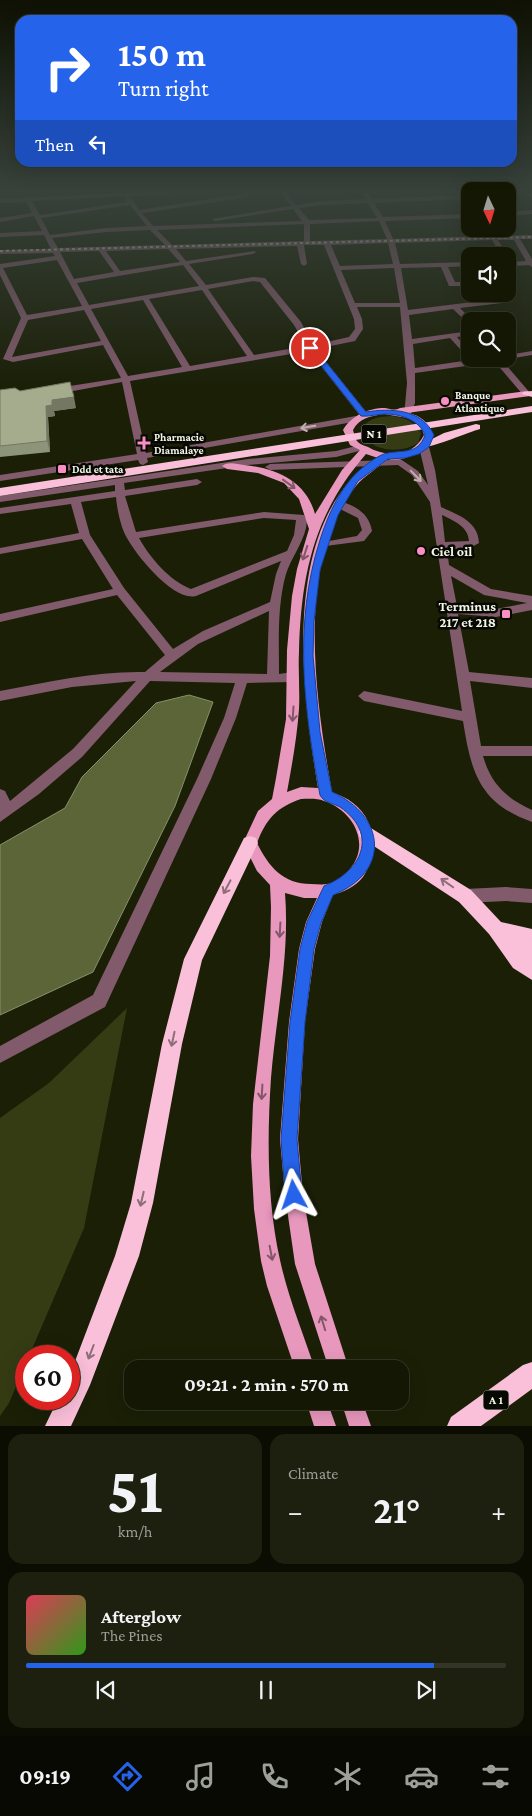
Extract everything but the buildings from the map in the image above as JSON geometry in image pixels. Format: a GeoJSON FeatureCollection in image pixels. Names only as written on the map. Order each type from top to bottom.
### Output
{"type":"FeatureCollection","features":[{"type":"Feature","properties":{"kind":"highway","name":"N 1"},"geometry":{"type":"LineString","coordinates":[[215,456],[530,396]]}},
{"type":"Feature","properties":{"kind":"highway","name":"N 1"},"geometry":{"type":"LineString","coordinates":[[0,484],[145,466],[532,409]]}},
{"type":"Feature","properties":{"kind":"highway"},"geometry":{"type":"LineString","coordinates":[[425,446],[461,430],[532,417]]}},
{"type":"Feature","properties":{"kind":"highway","name":"N 1"},"geometry":{"type":"LineString","coordinates":[[0,492],[145,466]]}},
{"type":"Feature","properties":{"kind":"highway"},"geometry":{"type":"LineString","coordinates":[[366,832],[465,896],[495,928],[520,962],[532,971]]}},
{"type":"Feature","properties":{"kind":"highway"},"geometry":{"type":"LineString","coordinates":[[58,1426],[78,1385],[127,1256],[142,1203],[172,1044],[193,958],[250,844]]}},
{"type":"Feature","properties":{"kind":"highway"},"geometry":{"type":"LineString","coordinates":[[495,928],[532,938]]}},
{"type":"Feature","properties":{"kind":"highway"},"geometry":{"type":"LineString","coordinates":[[495,928],[532,947]]}},
{"type":"Feature","properties":{"kind":"highway"},"geometry":{"type":"LineString","coordinates":[[495,928],[532,957]]}},
{"type":"Feature","properties":{"kind":"highway","name":"A 1"},"geometry":{"type":"LineString","coordinates":[[460,1426],[532,1374]]}},
{"type":"Feature","properties":{"kind":"main road"},"geometry":{"type":"LineString","coordinates":[[388,459],[362,450],[349,437],[348,430],[360,417],[530,396]]}},
{"type":"Feature","properties":{"kind":"main road"},"geometry":{"type":"LineString","coordinates":[[326,795],[314,732],[308,656],[312,596],[322,545],[338,504],[355,479],[388,459],[416,452],[425,446],[429,440],[428,430],[408,412]]}},
{"type":"Feature","properties":{"kind":"main road"},"geometry":{"type":"LineString","coordinates":[[278,801],[291,741],[293,634],[297,587],[305,553],[314,528],[330,498],[362,450]]}},
{"type":"Feature","properties":{"kind":"main road"},"geometry":{"type":"LineString","coordinates":[[227,466],[248,467],[268,472],[294,486],[307,505],[314,528]]}},
{"type":"Feature","properties":{"kind":"main road"},"geometry":{"type":"LineString","coordinates":[[302,793],[326,795],[344,803],[358,816],[366,832],[368,846],[365,861],[357,874],[344,884],[328,891],[302,891],[277,882],[260,864],[250,844],[265,812],[278,801],[302,793]]}},
{"type":"Feature","properties":{"kind":"main road"},"geometry":{"type":"LineString","coordinates":[[277,882],[280,929],[263,1076],[260,1168],[266,1230],[277,1285],[302,1360]]}},
{"type":"Feature","properties":{"kind":"main road"},"geometry":{"type":"LineString","coordinates":[[328,891],[314,922],[307,949],[297,1022],[289,1139],[294,1195],[305,1264],[336,1360]]}},
{"type":"Feature","properties":{"kind":"main road"},"geometry":{"type":"LineString","coordinates":[[319,1410],[325,1426]]}},
{"type":"Feature","properties":{"kind":"street"},"geometry":{"type":"LineString","coordinates":[[47,257],[0,267],[25,318],[16,341],[6,358],[9,360],[106,342]]}},
{"type":"Feature","properties":{"kind":"street"},"geometry":{"type":"LineString","coordinates":[[60,257],[125,378],[145,466]]}},
{"type":"Feature","properties":{"kind":"street"},"geometry":{"type":"LineString","coordinates":[[106,257],[119,275]]}},
{"type":"Feature","properties":{"kind":"street"},"geometry":{"type":"LineString","coordinates":[[177,257],[203,288],[252,357]]}},
{"type":"Feature","properties":{"kind":"street"},"geometry":{"type":"LineString","coordinates":[[74,281],[228,257]]}},
{"type":"Feature","properties":{"kind":"street"},"geometry":{"type":"LineString","coordinates":[[303,257],[304,264]]}},
{"type":"Feature","properties":{"kind":"street"},"geometry":{"type":"LineString","coordinates":[[50,392],[310,348],[352,339],[357,334],[359,324],[353,305],[332,257]]}},
{"type":"Feature","properties":{"kind":"street"},"geometry":{"type":"LineString","coordinates":[[395,257],[412,370],[408,412]]}},
{"type":"Feature","properties":{"kind":"street"},"geometry":{"type":"LineString","coordinates":[[516,263],[531,264]]}},
{"type":"Feature","properties":{"kind":"street"},"geometry":{"type":"LineString","coordinates":[[336,268],[461,264]]}},
{"type":"Feature","properties":{"kind":"street"},"geometry":{"type":"LineString","coordinates":[[444,265],[452,284],[461,284]]}},
{"type":"Feature","properties":{"kind":"street"},"geometry":{"type":"LineString","coordinates":[[0,499],[119,481],[145,466],[360,417],[310,348],[298,324],[265,281],[253,280],[25,318]]}},
{"type":"Feature","properties":{"kind":"street"},"geometry":{"type":"LineString","coordinates":[[0,290],[10,288]]}},
{"type":"Feature","properties":{"kind":"street"},"geometry":{"type":"LineString","coordinates":[[145,298],[187,368]]}},
{"type":"Feature","properties":{"kind":"street"},"geometry":{"type":"LineString","coordinates":[[404,313],[456,308],[490,302]]}},
{"type":"Feature","properties":{"kind":"street"},"geometry":{"type":"LineString","coordinates":[[353,305],[402,304]]}},
{"type":"Feature","properties":{"kind":"street"},"geometry":{"type":"LineString","coordinates":[[456,308],[461,313]]}},
{"type":"Feature","properties":{"kind":"street"},"geometry":{"type":"LineString","coordinates":[[409,342],[461,334]]}},
{"type":"Feature","properties":{"kind":"street"},"geometry":{"type":"LineString","coordinates":[[452,336],[461,347]]}},
{"type":"Feature","properties":{"kind":"street"},"geometry":{"type":"LineString","coordinates":[[516,356],[532,354]]}},
{"type":"Feature","properties":{"kind":"street"},"geometry":{"type":"LineString","coordinates":[[412,370],[461,362]]}},
{"type":"Feature","properties":{"kind":"street"},"geometry":{"type":"LineString","coordinates":[[503,367],[530,396]]}},
{"type":"Feature","properties":{"kind":"street"},"geometry":{"type":"LineString","coordinates":[[425,446],[433,476],[434,504],[463,676],[468,717],[477,752],[489,788],[497,797],[532,816]]}},
{"type":"Feature","properties":{"kind":"street"},"geometry":{"type":"LineString","coordinates":[[0,478],[145,466],[227,466],[362,450]]}},
{"type":"Feature","properties":{"kind":"street"},"geometry":{"type":"LineString","coordinates":[[248,467],[352,464],[388,459],[421,480],[434,504],[471,527],[475,534],[474,543],[468,546],[441,545]]}},
{"type":"Feature","properties":{"kind":"street"},"geometry":{"type":"LineString","coordinates":[[119,481],[120,493],[131,536],[155,568],[187,593],[192,593],[291,553]]}},
{"type":"Feature","properties":{"kind":"street"},"geometry":{"type":"LineString","coordinates":[[0,511],[198,482]]}},
{"type":"Feature","properties":{"kind":"street"},"geometry":{"type":"LineString","coordinates":[[75,500],[85,535],[120,591],[172,656]]}},
{"type":"Feature","properties":{"kind":"street"},"geometry":{"type":"LineString","coordinates":[[322,545],[360,539],[366,531],[366,522],[362,515],[338,504]]}},
{"type":"Feature","properties":{"kind":"street"},"geometry":{"type":"LineString","coordinates":[[131,536],[264,515],[300,517],[302,521],[298,540],[281,574],[275,604],[273,679]]}},
{"type":"Feature","properties":{"kind":"street"},"geometry":{"type":"LineString","coordinates":[[0,551],[85,535]]}},
{"type":"Feature","properties":{"kind":"street"},"geometry":{"type":"LineString","coordinates":[[444,567],[488,592],[532,600]]}},
{"type":"Feature","properties":{"kind":"street"},"geometry":{"type":"LineString","coordinates":[[0,618],[120,591]]}},
{"type":"Feature","properties":{"kind":"street"},"geometry":{"type":"LineString","coordinates":[[0,795],[4,813],[64,766],[149,675],[172,656],[206,636],[275,604]]}},
{"type":"Feature","properties":{"kind":"street"},"geometry":{"type":"LineString","coordinates":[[451,609],[496,613],[532,606]]}},
{"type":"Feature","properties":{"kind":"street"},"geometry":{"type":"LineString","coordinates":[[0,696],[72,682],[149,675],[273,679],[293,677]]}},
{"type":"Feature","properties":{"kind":"street"},"geometry":{"type":"LineString","coordinates":[[463,676],[532,683]]}},
{"type":"Feature","properties":{"kind":"street"},"geometry":{"type":"LineString","coordinates":[[0,1055],[99,1001],[204,779],[230,718],[242,678]]}},
{"type":"Feature","properties":{"kind":"street"},"geometry":{"type":"LineString","coordinates":[[364,696],[468,717]]}},
{"type":"Feature","properties":{"kind":"street"},"geometry":{"type":"LineString","coordinates":[[477,752],[532,751]]}},
{"type":"Feature","properties":{"kind":"street"},"geometry":{"type":"LineString","coordinates":[[465,896],[506,894],[532,896]]}},
{"type":"Feature","properties":{"kind":"shaded area"},"geometry":{"type":"Polygon","coordinates":[[[392,416],[405,419],[416,426],[421,433],[418,443],[411,447],[394,450],[385,449],[370,442],[365,436],[363,427],[369,421],[376,418],[392,416]]]}},
{"type":"Feature","properties":{"kind":"shaded area"},"geometry":{"type":"Polygon","coordinates":[[[189,695],[213,702],[175,806],[93,972],[0,1015],[0,845],[65,808],[82,777],[156,703],[189,695]]]}},
{"type":"Feature","properties":{"kind":"shaded area"},"geometry":{"type":"Polygon","coordinates":[[[127,1008],[84,1228],[34,1345],[15,1345],[15,1389],[9,1403],[0,1416],[0,1118],[49,1083],[127,1008]]]}},
{"type":"Feature","properties":{"kind":"place","name":"Banque Atlantique"},"geometry":{"type":"Point","coordinates":[445,401]}},
{"type":"Feature","properties":{"kind":"place","name":"Pharmacie Diamalaye"},"geometry":{"type":"Point","coordinates":[144,443]}},
{"type":"Feature","properties":{"kind":"place","name":"Ddd et tata"},"geometry":{"type":"Point","coordinates":[62,469]}},
{"type":"Feature","properties":{"kind":"place","name":"Ciel oil"},"geometry":{"type":"Point","coordinates":[421,551]}},
{"type":"Feature","properties":{"kind":"place","name":"Terminus 217 et 218"},"geometry":{"type":"Point","coordinates":[506,614]}},
{"type":"Feature","properties":{"kind":"route"},"geometry":{"type":"LineString","coordinates":[[294,1195],[289,1139],[292,1078],[297,1022],[307,949],[314,922],[328,891],[344,884],[357,874],[365,861],[368,846],[366,832],[358,816],[344,803],[326,795],[314,732],[308,656],[309,621],[316,570],[325,535],[333,515],[347,489],[355,479],[386,456],[405,456],[416,452],[424,447],[429,440],[428,430],[425,426],[420,421],[407,415],[384,411],[364,415],[310,348]]}}]}
